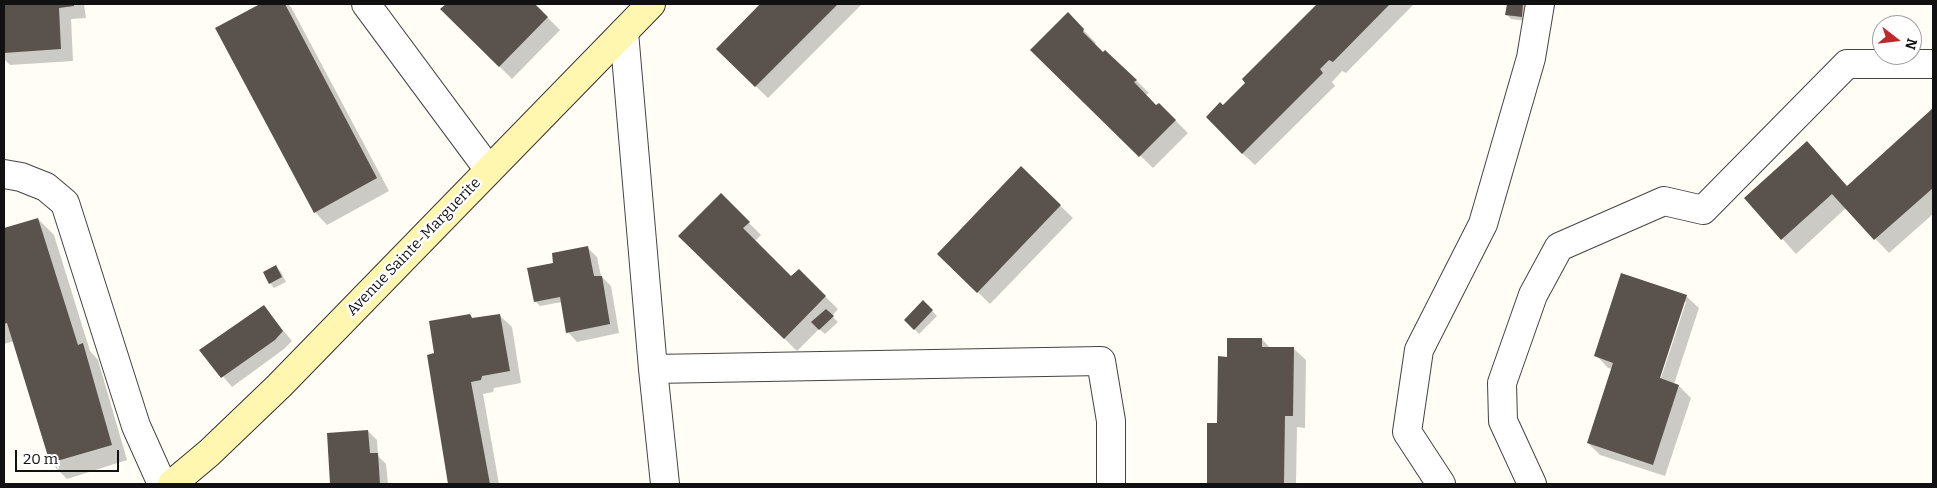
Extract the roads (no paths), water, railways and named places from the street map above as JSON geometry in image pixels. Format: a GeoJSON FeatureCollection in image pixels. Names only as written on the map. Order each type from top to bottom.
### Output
{"type":"FeatureCollection","features":[{"type":"Feature","properties":{"kind":"street"},"geometry":{"type":"LineString","coordinates":[[366,4],[489,170]]}},
{"type":"Feature","properties":{"kind":"street","name":"Avenue Sainte-Marguerite"},"geometry":{"type":"LineString","coordinates":[[172,484],[209,453],[260,405],[652,4]]}},
{"type":"Feature","properties":{"kind":"street"},"geometry":{"type":"LineString","coordinates":[[1441,484],[1407,432],[1419,350],[1483,224],[1531,58],[1540,4]]}},
{"type":"Feature","properties":{"kind":"street"},"geometry":{"type":"LineString","coordinates":[[624,32],[652,369],[665,484]]}},
{"type":"Feature","properties":{"kind":"street"},"geometry":{"type":"LineString","coordinates":[[1532,484],[1503,421],[1502,383],[1533,295],[1559,247],[1664,201],[1703,210],[1847,64],[1933,64]]}},
{"type":"Feature","properties":{"kind":"street"},"geometry":{"type":"LineString","coordinates":[[4,174],[21,177],[46,186],[65,203],[136,426],[162,484]]}},
{"type":"Feature","properties":{"kind":"street"},"geometry":{"type":"LineString","coordinates":[[652,369],[1101,361],[1111,422],[1111,484]]}}]}
